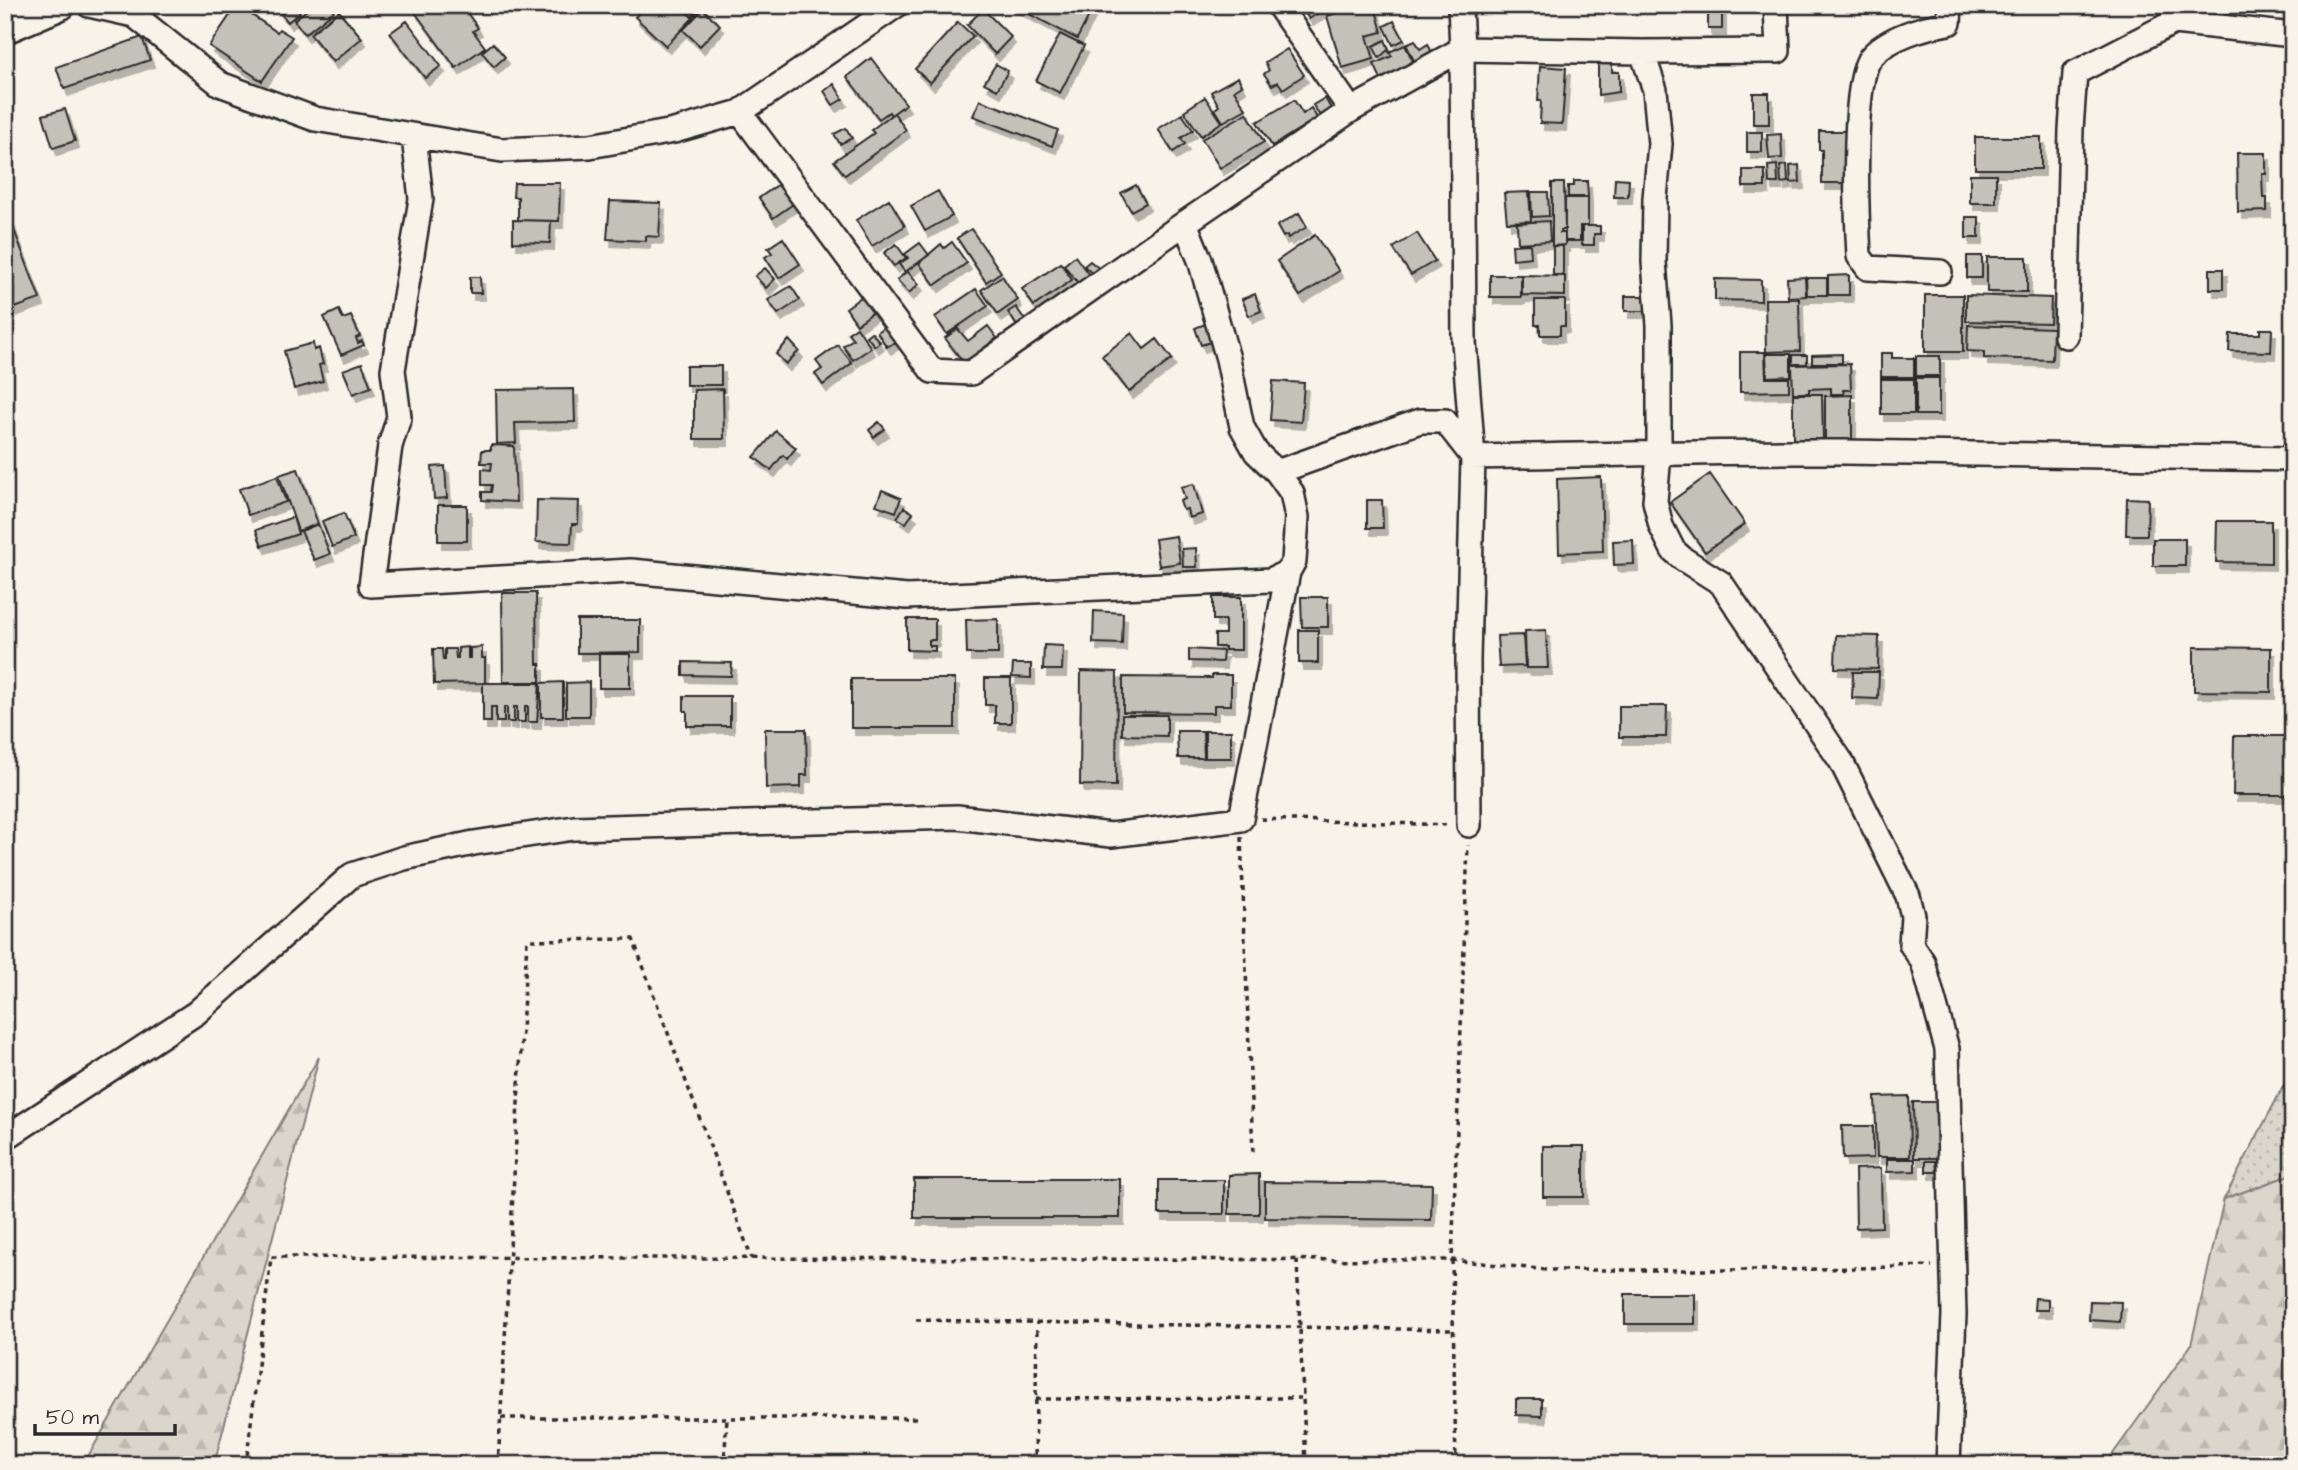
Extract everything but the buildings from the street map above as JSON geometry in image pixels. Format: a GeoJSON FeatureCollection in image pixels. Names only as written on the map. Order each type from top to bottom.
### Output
{"type":"FeatureCollection","features":[{"type":"Feature","properties":{"kind":"street"},"geometry":{"type":"LineString","coordinates":[[5,29],[61,5]]}},
{"type":"Feature","properties":{"kind":"street"},"geometry":{"type":"LineString","coordinates":[[89,5],[134,15],[220,84],[315,119],[502,150],[590,146],[674,131],[740,112],[897,5]]}},
{"type":"Feature","properties":{"kind":"street"},"geometry":{"type":"LineString","coordinates":[[1279,5],[1351,110]]}},
{"type":"Feature","properties":{"kind":"street"},"geometry":{"type":"LineString","coordinates":[[1460,5],[1464,341],[1473,457],[1468,660],[1469,825]]}},
{"type":"Feature","properties":{"kind":"street"},"geometry":{"type":"LineString","coordinates":[[740,112],[932,371],[971,373],[1351,110],[1462,50],[1778,51],[1776,5]]}},
{"type":"Feature","properties":{"kind":"street"},"geometry":{"type":"LineString","coordinates":[[1940,272],[1868,268],[1858,256],[1858,106],[1863,72],[1869,58],[1880,48],[1902,37],[1930,26],[1949,23],[1950,5]]}},
{"type":"Feature","properties":{"kind":"street"},"geometry":{"type":"LineString","coordinates":[[2066,336],[2075,73],[2174,14],[2293,35]]}},
{"type":"Feature","properties":{"kind":"street"},"geometry":{"type":"LineString","coordinates":[[1642,52],[1655,90],[1660,144],[1654,262],[1659,325],[1659,454],[1655,501],[1661,526],[1673,550],[1721,583],[1841,761],[1908,896],[1913,916],[1911,944],[1923,962],[1947,1049],[1954,1314],[1948,1465]]}},
{"type":"Feature","properties":{"kind":"street"},"geometry":{"type":"LineString","coordinates":[[414,137],[421,199],[393,370],[398,417],[390,446],[371,585],[631,570],[907,597],[1271,580],[1288,572]]}},
{"type":"Feature","properties":{"kind":"street"},"geometry":{"type":"LineString","coordinates":[[5,1138],[196,1013],[352,875],[404,858],[474,843],[574,828],[957,817],[1111,835],[1241,819],[1288,572],[1294,561],[1297,517],[1292,493],[1277,471],[1255,452],[1242,427],[1228,359],[1200,260],[1185,223]]}},
{"type":"Feature","properties":{"kind":"street"},"geometry":{"type":"LineString","coordinates":[[1277,471],[1420,421],[1445,421],[1473,457]]}},
{"type":"Feature","properties":{"kind":"street"},"geometry":{"type":"LineString","coordinates":[[1473,457],[1842,452],[2293,459]]}},
{"type":"Feature","properties":{"kind":"path"},"geometry":{"type":"LineString","coordinates":[[1253,1153],[1241,819],[1469,825],[1452,1260],[1456,1465]]}},
{"type":"Feature","properties":{"kind":"path"},"geometry":{"type":"LineString","coordinates":[[498,1465],[527,940],[633,939],[752,1259]]}},
{"type":"Feature","properties":{"kind":"path"},"geometry":{"type":"LineString","coordinates":[[246,1465],[271,1257],[1452,1260],[1547,1270],[1782,1270],[1951,1265]]}},
{"type":"Feature","properties":{"kind":"path"},"geometry":{"type":"LineString","coordinates":[[1297,1260],[1306,1465]]}},
{"type":"Feature","properties":{"kind":"path"},"geometry":{"type":"LineString","coordinates":[[916,1320],[1453,1331]]}},
{"type":"Feature","properties":{"kind":"path"},"geometry":{"type":"LineString","coordinates":[[1035,1465],[1037,1322]]}},
{"type":"Feature","properties":{"kind":"path"},"geometry":{"type":"LineString","coordinates":[[1036,1399],[1303,1398]]}},
{"type":"Feature","properties":{"kind":"path"},"geometry":{"type":"LineString","coordinates":[[500,1418],[918,1418]]}},
{"type":"Feature","properties":{"kind":"path"},"geometry":{"type":"LineString","coordinates":[[724,1465],[727,1418]]}},
{"type":"Feature","properties":{"kind":"green space"},"geometry":{"type":"Polygon","coordinates":[[[319,1057],[214,1465],[83,1465],[319,1057]]]}},
{"type":"Feature","properties":{"kind":"green space"},"geometry":{"type":"Polygon","coordinates":[[[2293,1068],[2293,1174],[2224,1199],[2293,1068]]]}},
{"type":"Feature","properties":{"kind":"green space"},"geometry":{"type":"Polygon","coordinates":[[[2293,1174],[2293,1465],[2105,1465],[2191,1345],[2224,1199],[2293,1174]]]}}]}
